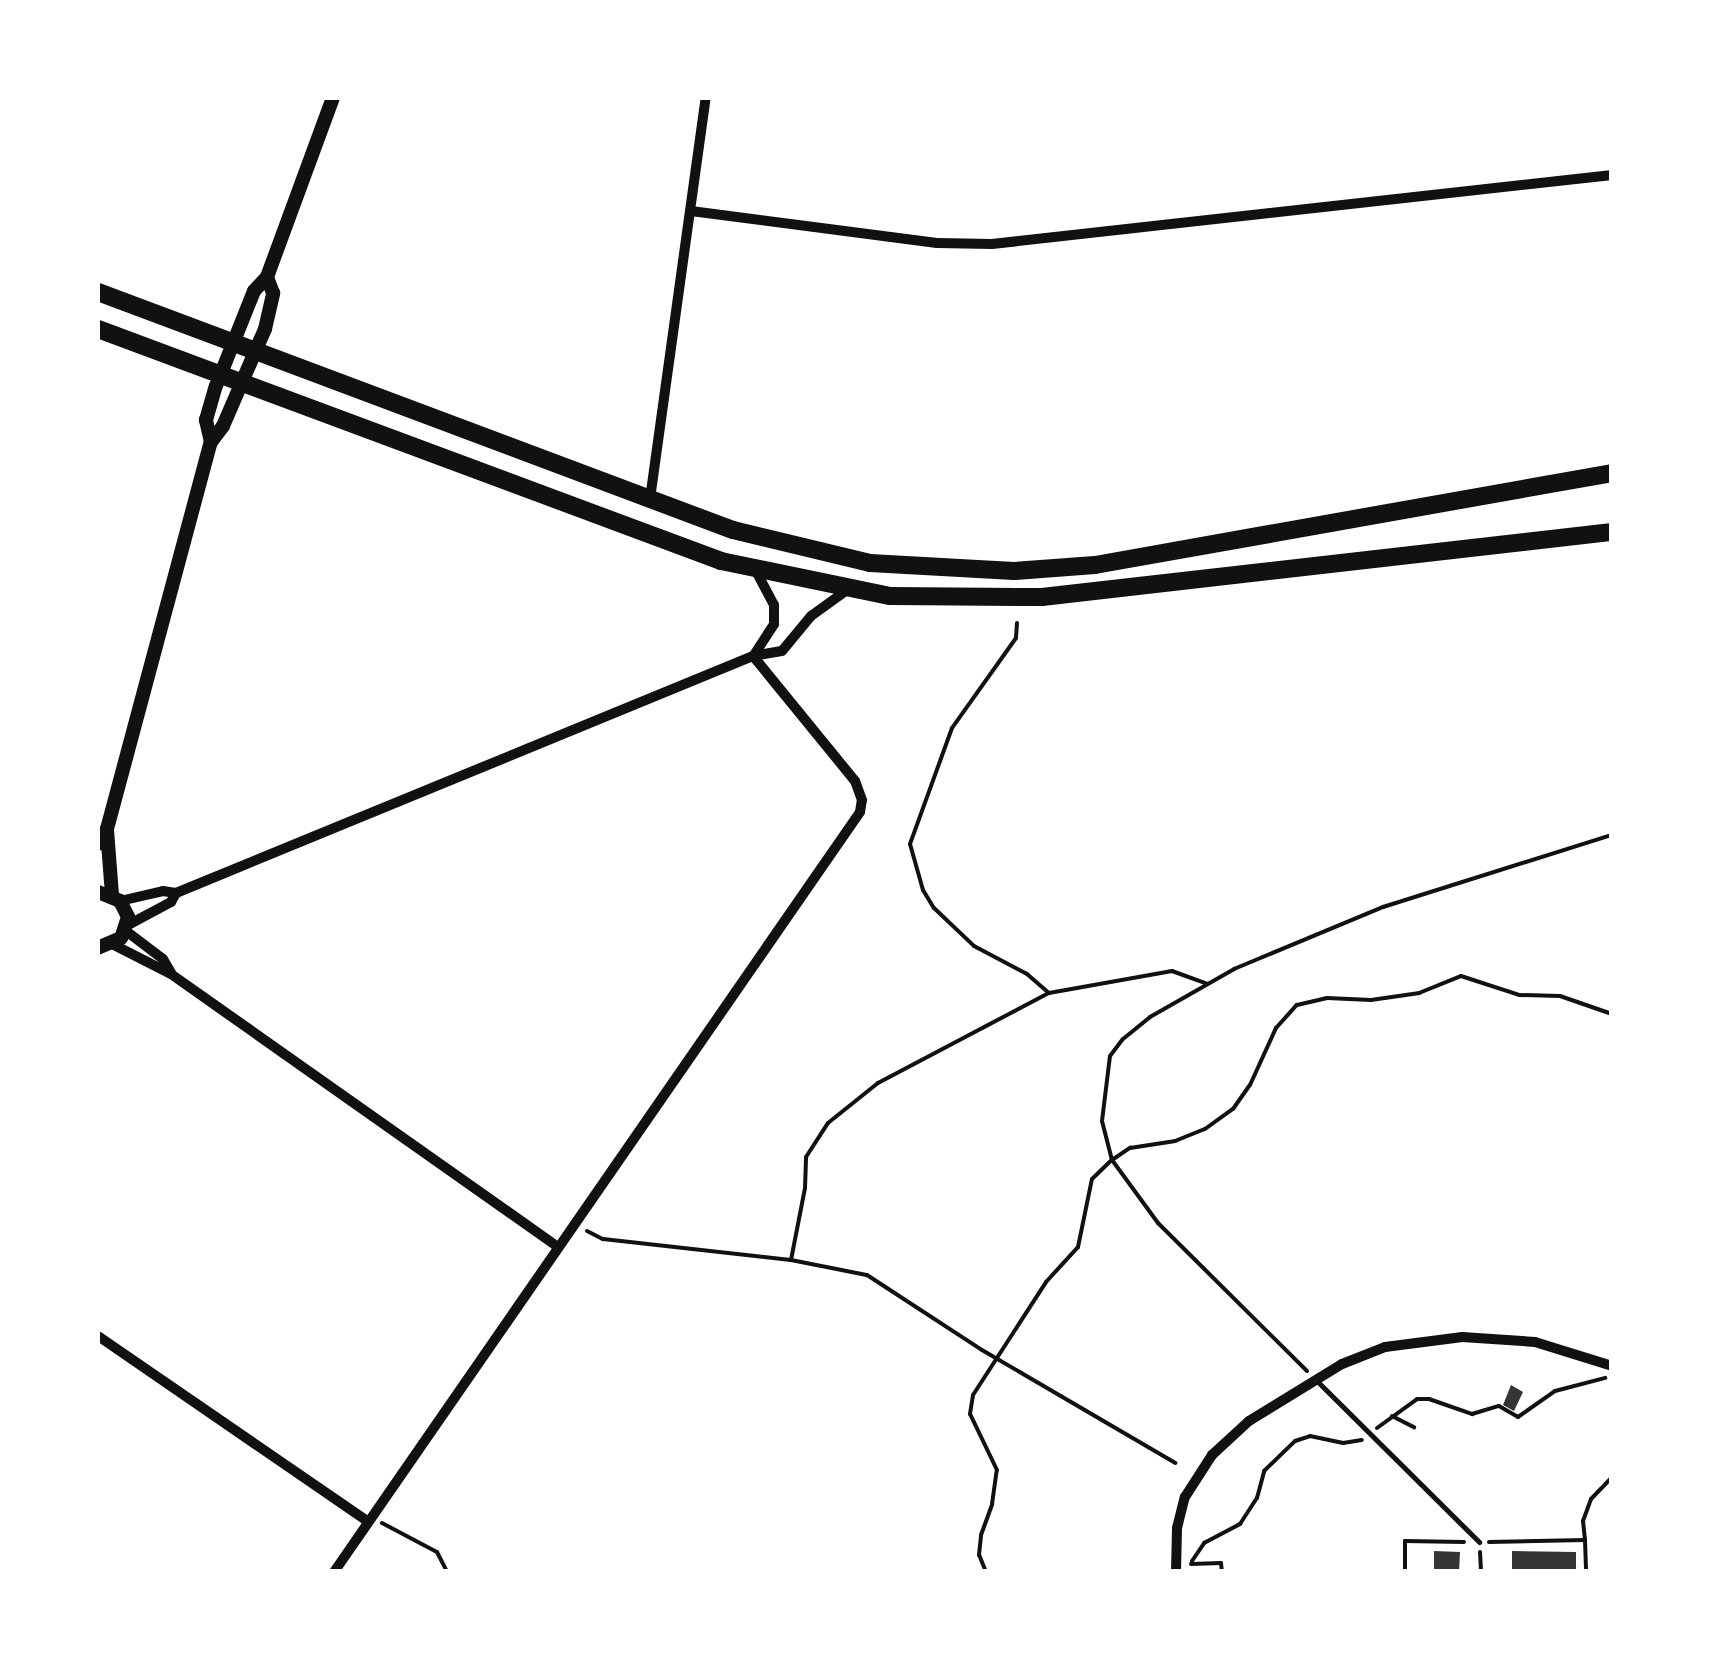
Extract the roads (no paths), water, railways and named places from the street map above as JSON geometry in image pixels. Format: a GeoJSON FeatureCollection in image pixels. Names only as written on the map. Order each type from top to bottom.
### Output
{"type":"FeatureCollection","features":[{"type":"Feature","properties":{"kind":"highway"},"geometry":{"type":"LineString","coordinates":[[98,292],[733,530],[850,559],[934,570],[1014,571],[1096,565],[1612,474]]}},
{"type":"Feature","properties":{"kind":"highway"},"geometry":{"type":"LineString","coordinates":[[98,329],[756,571],[847,590],[948,599],[1042,597],[1612,532]]}},
{"type":"Feature","properties":{"kind":"street"},"geometry":{"type":"LineString","coordinates":[[211,442],[206,420],[220,375],[254,291],[267,277],[333,98]]}},
{"type":"Feature","properties":{"kind":"street"},"geometry":{"type":"LineString","coordinates":[[650,500],[706,98]]}},
{"type":"Feature","properties":{"kind":"street"},"geometry":{"type":"LineString","coordinates":[[690,211],[938,243],[992,244],[1612,176]]}},
{"type":"Feature","properties":{"kind":"street"},"geometry":{"type":"LineString","coordinates":[[98,844],[107,829],[211,442],[224,426],[257,352],[272,294],[267,277]]}},
{"type":"Feature","properties":{"kind":"street"},"geometry":{"type":"LineString","coordinates":[[753,656],[774,624],[774,604],[756,571]]}},
{"type":"Feature","properties":{"kind":"street"},"geometry":{"type":"LineString","coordinates":[[110,896],[163,891],[176,894],[753,656],[782,652],[811,616],[847,590]]}},
{"type":"Feature","properties":{"kind":"street"},"geometry":{"type":"LineString","coordinates":[[334,1572],[860,812],[862,800],[855,781],[753,656]]}},
{"type":"Feature","properties":{"kind":"street"},"geometry":{"type":"LineString","coordinates":[[107,829],[110,896],[127,928],[163,959],[172,974]]}},
{"type":"Feature","properties":{"kind":"street"},"geometry":{"type":"LineString","coordinates":[[176,894],[171,902],[127,928],[104,950],[172,974],[556,1246]]}},
{"type":"Feature","properties":{"kind":"street"},"geometry":{"type":"LineString","coordinates":[[98,1336],[368,1521]]}},
{"type":"Feature","properties":{"kind":"street"},"geometry":{"type":"LineString","coordinates":[[1176,1572],[1177,1528],[1197,1474],[1249,1421],[1314,1378],[1385,1347],[1440,1338],[1535,1342],[1612,1366]]}},
{"type":"Feature","properties":{"kind":"lane"},"geometry":{"type":"LineString","coordinates":[[1314,1378],[1479,1542]]}}]}
